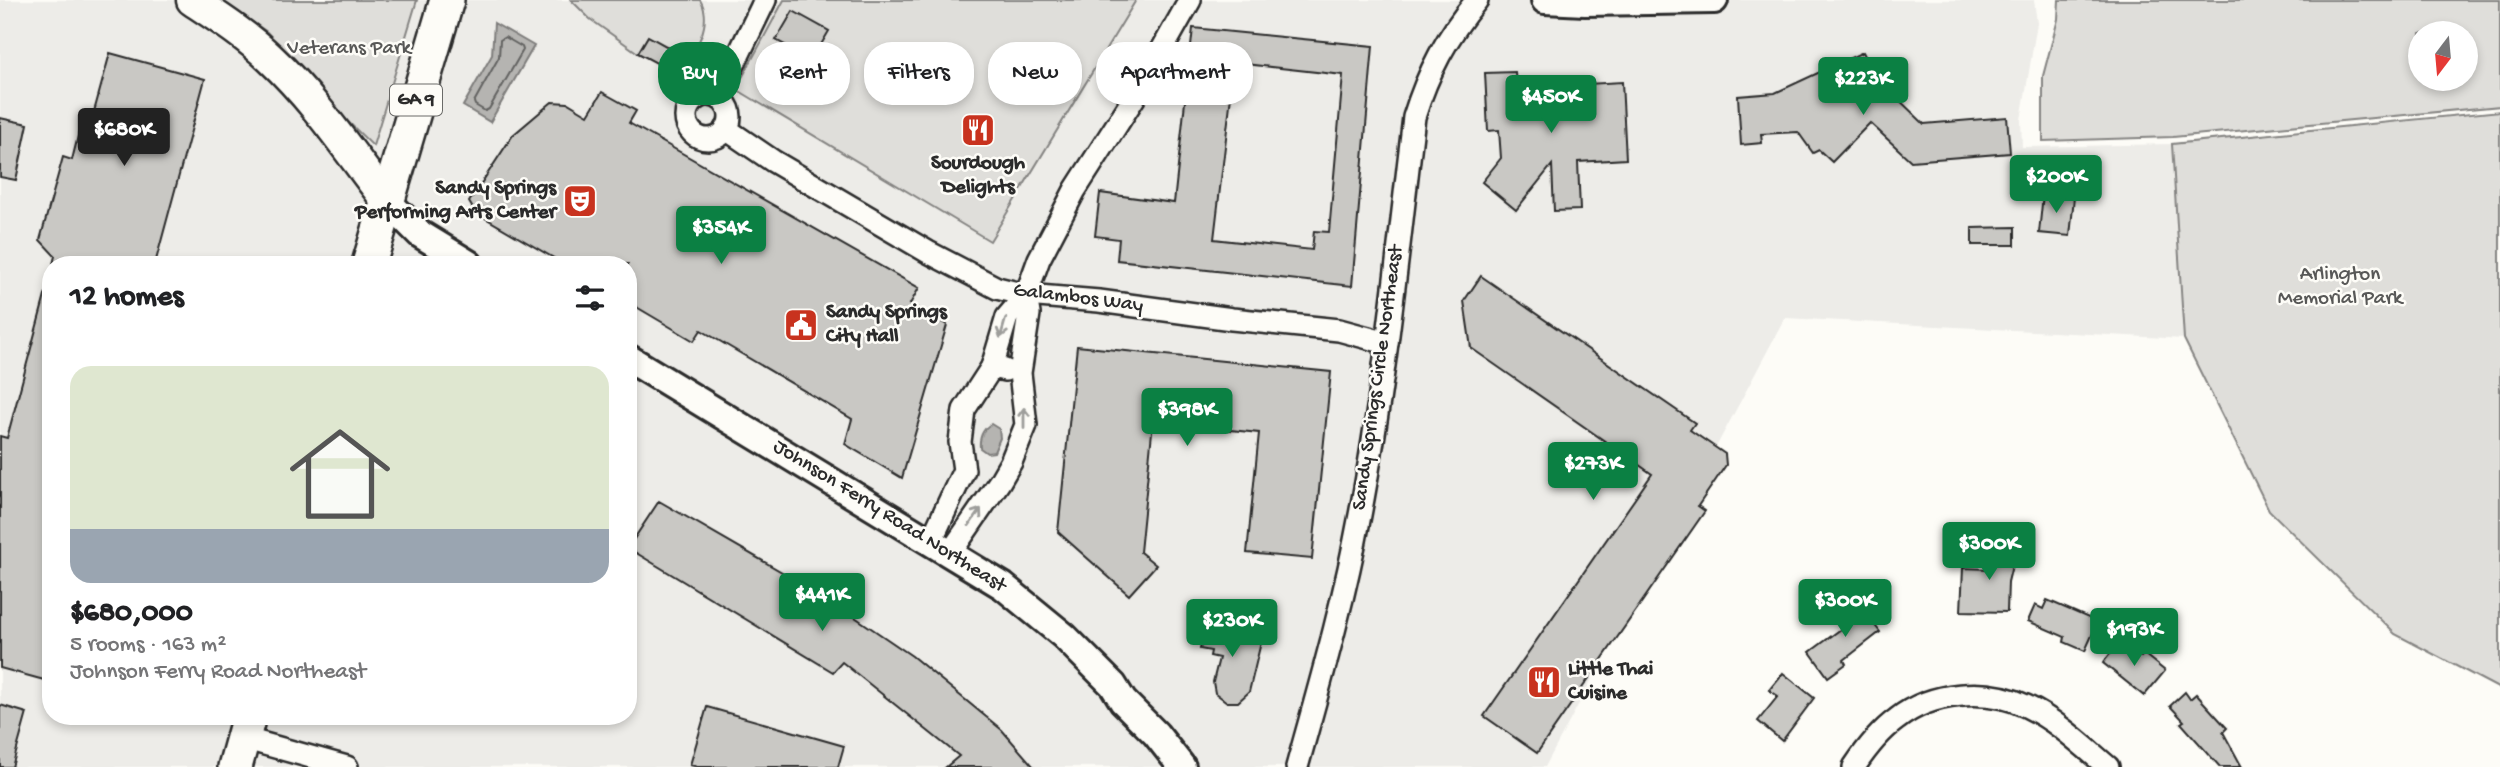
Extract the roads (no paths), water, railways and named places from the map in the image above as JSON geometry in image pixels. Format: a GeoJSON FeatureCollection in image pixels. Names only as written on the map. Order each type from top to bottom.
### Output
{"type":"FeatureCollection","features":[{"type":"Feature","properties":{"kind":"main road"},"geometry":{"type":"LineString","coordinates":[[192,0],[239,32],[299,87],[387,201]]}},
{"type":"Feature","properties":{"kind":"main road","name":"GA 9"},"geometry":{"type":"LineString","coordinates":[[371,256],[447,0]]}},
{"type":"Feature","properties":{"kind":"street"},"geometry":{"type":"LineString","coordinates":[[741,50],[765,0]]}},
{"type":"Feature","properties":{"kind":"street"},"geometry":{"type":"LineString","coordinates":[[941,546],[964,470],[960,442],[964,410],[992,368],[1007,317],[1026,296],[1039,259],[1074,190],[1141,87],[1190,0]]}},
{"type":"Feature","properties":{"kind":"street","name":"Sandy Springs Circle Northeast"},"geometry":{"type":"LineString","coordinates":[[1297,767],[1335,632],[1360,516],[1387,343],[1414,117],[1424,83],[1439,51],[1477,0]]}},
{"type":"Feature","properties":{"kind":"street"},"geometry":{"type":"LineString","coordinates":[[1545,0],[1714,0]]}},
{"type":"Feature","properties":{"kind":"street"},"geometry":{"type":"LineString","coordinates":[[690,105],[686,123],[700,138],[715,138],[726,129],[730,115],[725,105]]}},
{"type":"Feature","properties":{"kind":"street","name":"Galambos Way"},"geometry":{"type":"LineString","coordinates":[[726,129],[772,161],[928,252],[998,288],[1026,296],[1099,301],[1339,330],[1387,343]]}},
{"type":"Feature","properties":{"kind":"street"},"geometry":{"type":"LineString","coordinates":[[387,201],[420,234],[456,256]]}},
{"type":"Feature","properties":{"kind":"street"},"geometry":{"type":"LineString","coordinates":[[941,546],[1000,481],[1012,462],[1026,425],[1020,373],[1029,314],[1026,296]]}},
{"type":"Feature","properties":{"kind":"street","name":"Johnson Ferry Road Northeast"},"geometry":{"type":"LineString","coordinates":[[637,363],[1003,586],[1064,636],[1113,685],[1123,701],[1156,734],[1182,767]]}},
{"type":"Feature","properties":{"kind":"street"},"geometry":{"type":"LineString","coordinates":[[992,368],[1020,373]]}},
{"type":"Feature","properties":{"kind":"street"},"geometry":{"type":"LineString","coordinates":[[964,470],[1000,481]]}},
{"type":"Feature","properties":{"kind":"street"},"geometry":{"type":"LineString","coordinates":[[1854,767],[1869,744],[1898,717],[1931,701],[1954,696],[1979,695],[2025,705],[2054,722],[2108,767]]}},
{"type":"Feature","properties":{"kind":"street"},"geometry":{"type":"LineString","coordinates":[[242,740],[347,767]]}},
{"type":"Feature","properties":{"kind":"water"},"geometry":{"type":"Polygon","coordinates":[[[494,23],[534,46],[490,122],[463,106],[492,55],[494,23]]]}},
{"type":"Feature","properties":{"kind":"water"},"geometry":{"type":"Polygon","coordinates":[[[991,424],[999,429],[1000,438],[994,452],[987,453],[980,448],[980,441],[983,431],[991,424]]]}},
{"type":"Feature","properties":{"kind":"place","name":"Sourdough Delights"},"geometry":{"type":"Point","coordinates":[978,130]}},
{"type":"Feature","properties":{"kind":"place","name":"Sandy Springs Performing Arts Center"},"geometry":{"type":"Point","coordinates":[580,201]}},
{"type":"Feature","properties":{"kind":"place","name":"Sandy Springs City Hall"},"geometry":{"type":"Point","coordinates":[801,325]}},
{"type":"Feature","properties":{"kind":"place","name":"Little Thai Cuisine"},"geometry":{"type":"Point","coordinates":[1544,682]}},
{"type":"Feature","properties":{"kind":"park label","name":"Veterans Park"},"geometry":{"type":"Point","coordinates":[349,49]}},
{"type":"Feature","properties":{"kind":"park label","name":"Arlington Memorial Park"},"geometry":{"type":"Point","coordinates":[2340,287]}}]}
